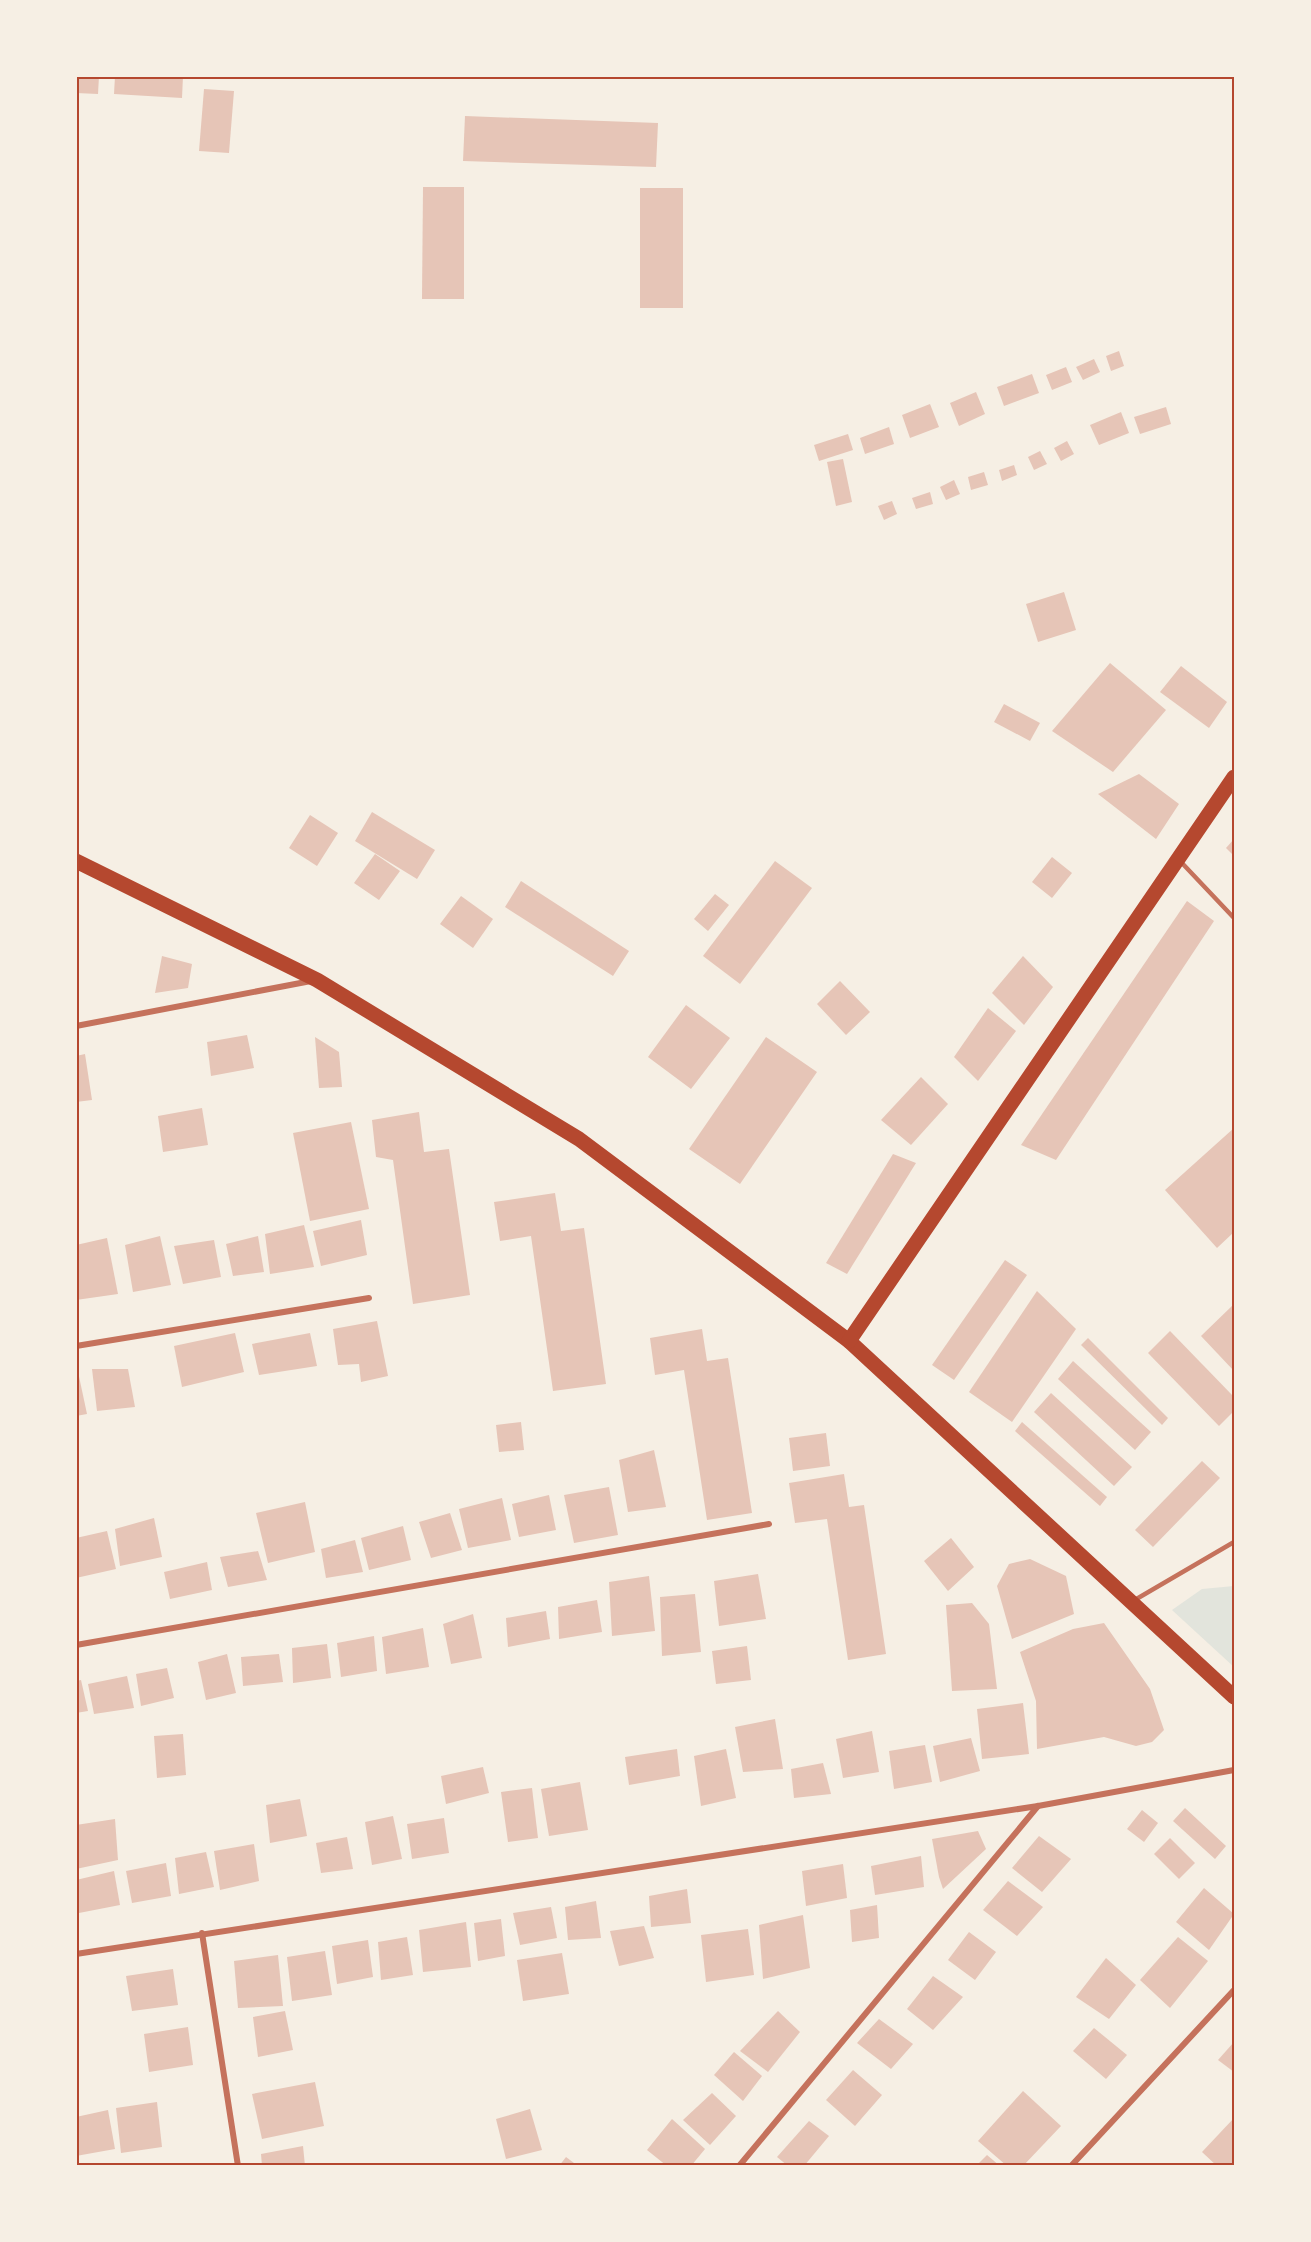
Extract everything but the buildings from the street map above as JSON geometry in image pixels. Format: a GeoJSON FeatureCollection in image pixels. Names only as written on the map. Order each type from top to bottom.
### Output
{"type":"FeatureCollection","features":[{"type":"Feature","properties":{"kind":"main road"},"geometry":{"type":"LineString","coordinates":[[849,1341],[1234,777]]}},
{"type":"Feature","properties":{"kind":"main road"},"geometry":{"type":"LineString","coordinates":[[76,861],[317,980],[579,1139],[849,1341],[1234,1698]]}},
{"type":"Feature","properties":{"kind":"street"},"geometry":{"type":"LineString","coordinates":[[76,1026],[317,980]]}},
{"type":"Feature","properties":{"kind":"street"},"geometry":{"type":"LineString","coordinates":[[76,1346],[369,1298]]}},
{"type":"Feature","properties":{"kind":"street"},"geometry":{"type":"LineString","coordinates":[[76,1645],[769,1524]]}},
{"type":"Feature","properties":{"kind":"street"},"geometry":{"type":"LineString","coordinates":[[76,1954],[1038,1806],[1234,1770]]}},
{"type":"Feature","properties":{"kind":"street"},"geometry":{"type":"LineString","coordinates":[[739,2166],[1038,1806]]}},
{"type":"Feature","properties":{"kind":"street"},"geometry":{"type":"LineString","coordinates":[[202,1933],[238,2166]]}},
{"type":"Feature","properties":{"kind":"street"},"geometry":{"type":"LineString","coordinates":[[1071,2166],[1234,1990]]}},
{"type":"Feature","properties":{"kind":"lane"},"geometry":{"type":"LineString","coordinates":[[1179,860],[1234,918]]}},
{"type":"Feature","properties":{"kind":"lane"},"geometry":{"type":"LineString","coordinates":[[1131,1603],[1234,1542]]}},
{"type":"Feature","properties":{"kind":"shaded area"},"geometry":{"type":"Polygon","coordinates":[[[1234,1586],[1234,1667],[1172,1610],[1202,1589],[1234,1586]]]}}]}
